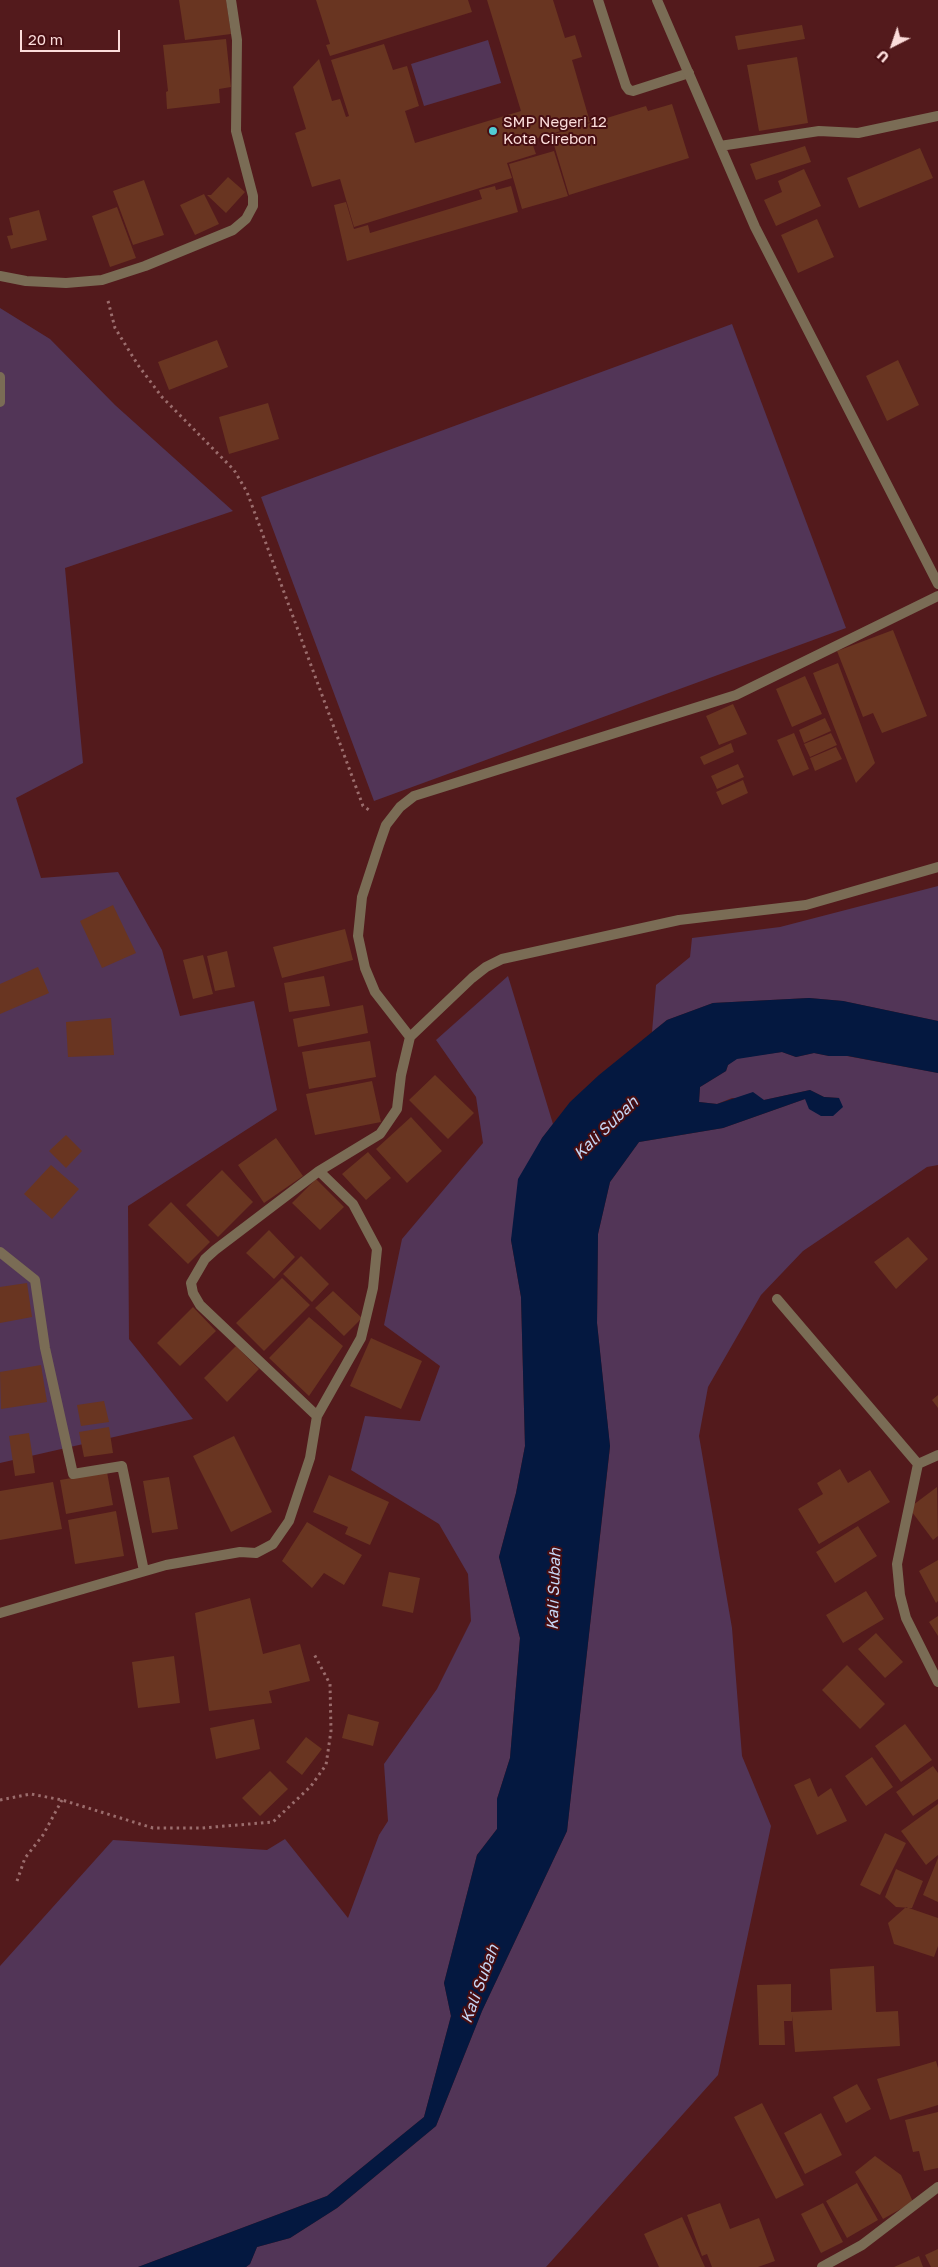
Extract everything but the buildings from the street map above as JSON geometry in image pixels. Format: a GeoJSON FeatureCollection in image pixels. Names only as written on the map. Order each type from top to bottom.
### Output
{"type":"FeatureCollection","features":[{"type":"Feature","properties":{"kind":"street"},"geometry":{"type":"LineString","coordinates":[[1,279],[66,283],[102,280],[145,266],[233,230],[246,219],[252,206],[253,196],[236,131],[237,40],[232,0]]}},
{"type":"Feature","properties":{"kind":"street"},"geometry":{"type":"LineString","coordinates":[[598,0],[626,86],[629,90],[633,91],[689,73]]}},
{"type":"Feature","properties":{"kind":"street"},"geometry":{"type":"LineString","coordinates":[[657,0],[755,227],[938,584]]}},
{"type":"Feature","properties":{"kind":"street"},"geometry":{"type":"LineString","coordinates":[[720,146],[819,130],[858,133],[938,116]]}},
{"type":"Feature","properties":{"kind":"street"},"geometry":{"type":"LineString","coordinates":[[0,377],[0,402]]}},
{"type":"Feature","properties":{"kind":"street"},"geometry":{"type":"LineString","coordinates":[[410,1037],[375,992],[365,968],[358,936],[362,897],[386,825],[400,807],[414,796],[736,695],[938,596]]}},
{"type":"Feature","properties":{"kind":"street"},"geometry":{"type":"LineString","coordinates":[[317,1416],[200,1305],[193,1293],[192,1283],[205,1259],[320,1171],[380,1134],[397,1109],[401,1075],[410,1037],[472,978],[486,967],[502,959],[680,920],[806,905],[938,867]]}},
{"type":"Feature","properties":{"kind":"street"},"geometry":{"type":"LineString","coordinates":[[0,1613],[166,1565],[240,1552],[256,1552],[273,1544],[289,1521],[310,1458],[317,1416],[360,1338],[373,1288],[377,1249],[353,1204],[320,1171]]}},
{"type":"Feature","properties":{"kind":"street"},"geometry":{"type":"LineString","coordinates":[[0,1252],[35,1280],[45,1348],[73,1474],[122,1466],[144,1571]]}},
{"type":"Feature","properties":{"kind":"street"},"geometry":{"type":"LineString","coordinates":[[777,1299],[918,1464]]}},
{"type":"Feature","properties":{"kind":"street"},"geometry":{"type":"LineString","coordinates":[[918,1464],[938,1455]]}},
{"type":"Feature","properties":{"kind":"street"},"geometry":{"type":"LineString","coordinates":[[918,1464],[897,1564],[900,1595],[906,1618],[938,1682]]}},
{"type":"Feature","properties":{"kind":"street"},"geometry":{"type":"LineString","coordinates":[[822,2267],[862,2246],[938,2187]]}},
{"type":"Feature","properties":{"kind":"path"},"geometry":{"type":"LineString","coordinates":[[102,280],[116,328],[138,365],[162,397],[234,470],[247,492],[363,806],[386,825]]}},
{"type":"Feature","properties":{"kind":"path"},"geometry":{"type":"LineString","coordinates":[[0,1800],[30,1794],[62,1800],[153,1828],[202,1828],[273,1822],[311,1786],[326,1765],[331,1731],[330,1684],[314,1654]]}},
{"type":"Feature","properties":{"kind":"path"},"geometry":{"type":"LineString","coordinates":[[16,1880],[25,1858],[43,1835],[62,1800]]}},
{"type":"Feature","properties":{"kind":"shaded area"},"geometry":{"type":"Polygon","coordinates":[[[488,40],[501,83],[424,106],[411,64],[488,40]]]}},
{"type":"Feature","properties":{"kind":"shaded area"},"geometry":{"type":"Polygon","coordinates":[[[0,308],[50,339],[115,405],[233,511],[65,568],[83,763],[16,798],[41,878],[118,872],[162,950],[180,1016],[254,1001],[277,1110],[128,1206],[129,1339],[193,1419],[0,1463],[0,308]]]}},
{"type":"Feature","properties":{"kind":"shaded area"},"geometry":{"type":"Polygon","coordinates":[[[732,324],[846,628],[374,801],[261,497],[732,324]]]}},
{"type":"Feature","properties":{"kind":"shaded area"},"geometry":{"type":"Polygon","coordinates":[[[938,886],[938,1021],[843,1001],[809,998],[713,1003],[667,1020],[652,1032],[656,985],[690,957],[692,938],[780,927],[938,886]]]}},
{"type":"Feature","properties":{"kind":"shaded area"},"geometry":{"type":"Polygon","coordinates":[[[508,976],[553,1124],[542,1138],[511,1240],[521,1297],[525,1446],[516,1493],[499,1557],[520,1638],[510,1758],[497,1799],[497,1829],[477,1855],[444,1983],[451,2016],[424,2117],[327,2196],[138,2267],[0,2267],[0,1966],[113,1840],[267,1850],[285,1839],[348,1918],[379,1835],[388,1821],[384,1764],[437,1689],[471,1621],[468,1574],[439,1524],[351,1470],[365,1416],[420,1421],[440,1366],[384,1325],[402,1239],[483,1143],[476,1097],[436,1040],[508,976]]]}},
{"type":"Feature","properties":{"kind":"shaded area"},"geometry":{"type":"Polygon","coordinates":[[[782,1052],[796,1057],[814,1053],[829,1056],[847,1056],[938,1073],[938,1165],[927,1167],[803,1251],[761,1295],[708,1387],[699,1436],[732,1628],[742,1756],[771,1826],[718,2075],[546,2267],[246,2267],[250,2264],[257,2247],[290,2238],[337,2208],[436,2126],[482,2011],[567,1831],[610,1447],[597,1323],[598,1234],[610,1182],[639,1142],[723,1128],[805,1099],[839,1098],[824,1097],[810,1090],[764,1100],[732,1098],[717,1104],[699,1102],[700,1087],[726,1071],[728,1065],[737,1058],[782,1052]]]}},
{"type":"Feature","properties":{"kind":"water","name":"Kali Subah"},"geometry":{"type":"Polygon","coordinates":[[[809,998],[843,1001],[938,1021],[938,1073],[848,1056],[829,1056],[814,1053],[796,1057],[782,1052],[737,1059],[728,1065],[726,1071],[700,1087],[699,1102],[717,1104],[753,1092],[764,1100],[810,1090],[824,1097],[839,1098],[843,1107],[833,1116],[821,1116],[809,1109],[805,1099],[723,1128],[639,1142],[610,1182],[598,1234],[597,1323],[610,1446],[567,1831],[482,2011],[436,2126],[337,2208],[290,2238],[257,2247],[250,2264],[246,2267],[138,2267],[327,2196],[424,2117],[451,2016],[444,1983],[477,1855],[497,1829],[497,1799],[510,1758],[520,1638],[499,1557],[516,1493],[525,1446],[521,1297],[511,1240],[518,1179],[542,1138],[570,1102],[599,1075],[667,1020],[713,1003],[809,998]]]}},
{"type":"Feature","properties":{"kind":"place","name":"SMP Negeri 12 Kota Cirebon"},"geometry":{"type":"Point","coordinates":[493,131]}}]}
